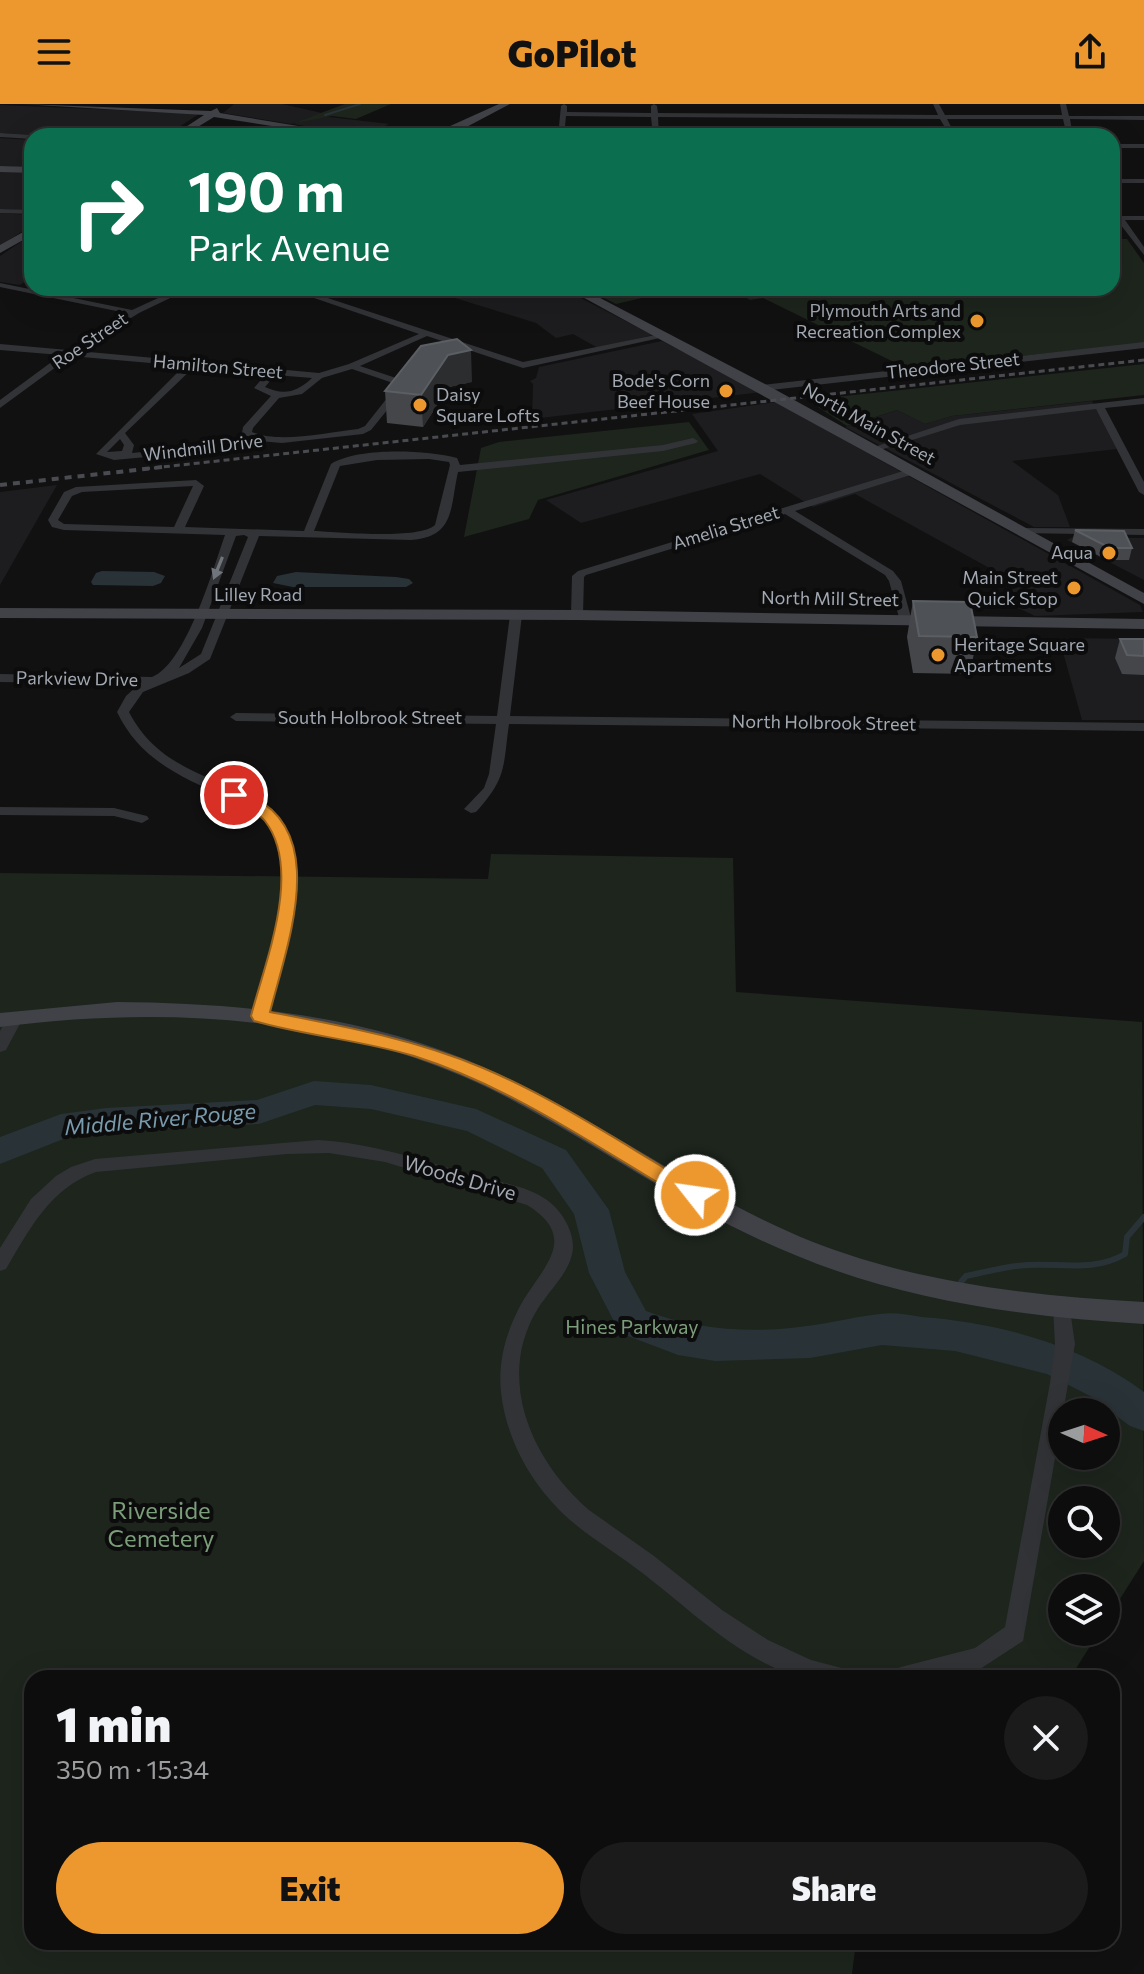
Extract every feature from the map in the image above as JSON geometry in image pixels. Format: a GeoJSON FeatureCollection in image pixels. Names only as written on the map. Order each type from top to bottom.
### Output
{"type":"FeatureCollection","features":[{"type":"Feature","properties":{"kind":"street"},"geometry":{"type":"LineString","coordinates":[[25,104],[213,113],[305,128]]}},
{"type":"Feature","properties":{"kind":"street"},"geometry":{"type":"LineString","coordinates":[[190,128],[227,104]]}},
{"type":"Feature","properties":{"kind":"street"},"geometry":{"type":"LineString","coordinates":[[458,128],[506,104]]}},
{"type":"Feature","properties":{"kind":"street"},"geometry":{"type":"LineString","coordinates":[[562,128],[564,104]]}},
{"type":"Feature","properties":{"kind":"street"},"geometry":{"type":"LineString","coordinates":[[654,104],[656,128]]}},
{"type":"Feature","properties":{"kind":"street"},"geometry":{"type":"LineString","coordinates":[[936,104],[949,128]]}},
{"type":"Feature","properties":{"kind":"street"},"geometry":{"type":"LineString","coordinates":[[1063,104],[1068,128]]}},
{"type":"Feature","properties":{"kind":"street"},"geometry":{"type":"LineString","coordinates":[[563,114],[1144,118]]}},
{"type":"Feature","properties":{"kind":"street"},"geometry":{"type":"LineString","coordinates":[[0,135],[24,136]]}},
{"type":"Feature","properties":{"kind":"street"},"geometry":{"type":"LineString","coordinates":[[1120,146],[1144,146]]}},
{"type":"Feature","properties":{"kind":"street"},"geometry":{"type":"LineString","coordinates":[[0,169],[24,170]]}},
{"type":"Feature","properties":{"kind":"street"},"geometry":{"type":"LineString","coordinates":[[1120,181],[1144,181]]}},
{"type":"Feature","properties":{"kind":"street"},"geometry":{"type":"LineString","coordinates":[[0,211],[24,212]]}},
{"type":"Feature","properties":{"kind":"street"},"geometry":{"type":"LineString","coordinates":[[1120,218],[1144,218]]}},
{"type":"Feature","properties":{"kind":"street"},"geometry":{"type":"LineString","coordinates":[[1120,224],[1144,253]]}},
{"type":"Feature","properties":{"kind":"street"},"geometry":{"type":"LineString","coordinates":[[0,250],[24,235]]}},
{"type":"Feature","properties":{"kind":"street"},"geometry":{"type":"LineString","coordinates":[[0,285],[24,290]]}},
{"type":"Feature","properties":{"kind":"street"},"geometry":{"type":"LineString","coordinates":[[54,296],[132,312]]}},
{"type":"Feature","properties":{"kind":"street","name":"Roe Street"},"geometry":{"type":"LineString","coordinates":[[0,405],[68,353],[132,312],[169,296]]}},
{"type":"Feature","properties":{"kind":"street"},"geometry":{"type":"LineString","coordinates":[[313,296],[531,365],[665,336]]}},
{"type":"Feature","properties":{"kind":"street","name":"North Main Street"},"geometry":{"type":"LineString","coordinates":[[588,296],[762,388],[1144,599]]}},
{"type":"Feature","properties":{"kind":"street","name":"Hamilton Street"},"geometry":{"type":"LineString","coordinates":[[0,347],[319,376],[352,366],[428,333]]}},
{"type":"Feature","properties":{"kind":"street","name":"Theodore Street"},"geometry":{"type":"LineString","coordinates":[[762,388],[1144,345]]}},
{"type":"Feature","properties":{"kind":"street"},"geometry":{"type":"LineString","coordinates":[[121,434],[129,449],[123,455],[101,454],[104,446],[121,434],[192,364]]}},
{"type":"Feature","properties":{"kind":"street","name":"Windmill Drive"},"geometry":{"type":"LineString","coordinates":[[123,455],[244,445],[258,438],[282,440],[360,432],[368,428],[400,388],[393,380],[352,366]]}},
{"type":"Feature","properties":{"kind":"street"},"geometry":{"type":"LineString","coordinates":[[272,372],[259,388],[276,396],[304,391],[319,376]]}},
{"type":"Feature","properties":{"kind":"street"},"geometry":{"type":"LineString","coordinates":[[258,438],[247,433],[248,427],[276,396]]}},
{"type":"Feature","properties":{"kind":"street"},"geometry":{"type":"LineString","coordinates":[[873,449],[959,422],[1144,401]]}},
{"type":"Feature","properties":{"kind":"street"},"geometry":{"type":"LineString","coordinates":[[1099,406],[1144,492]]}},
{"type":"Feature","properties":{"kind":"street"},"geometry":{"type":"LineString","coordinates":[[455,469],[663,448],[693,441]]}},
{"type":"Feature","properties":{"kind":"street"},"geometry":{"type":"LineString","coordinates":[[178,530],[199,486],[196,483],[80,489],[68,494],[53,520],[56,525],[64,527],[411,537],[435,533],[440,526],[455,469],[453,460],[445,457],[356,460],[336,464],[308,533]]}},
{"type":"Feature","properties":{"kind":"street","name":"Amelia Street"},"geometry":{"type":"LineString","coordinates":[[577,615],[579,574],[913,471]]}},
{"type":"Feature","properties":{"kind":"street"},"geometry":{"type":"LineString","coordinates":[[786,510],[889,573],[895,581],[906,621]]}},
{"type":"Feature","properties":{"kind":"street"},"geometry":{"type":"LineString","coordinates":[[1024,531],[1144,532]]}},
{"type":"Feature","properties":{"kind":"street"},"geometry":{"type":"LineString","coordinates":[[160,678],[179,662],[231,534],[246,532],[254,536],[206,656],[191,667],[160,678],[131,694],[123,712],[134,736],[172,765],[269,815],[286,845],[291,872],[283,927],[260,1016]]}},
{"type":"Feature","properties":{"kind":"street","name":"Lilley Road"},"geometry":{"type":"LineString","coordinates":[[0,613],[516,615]]}},
{"type":"Feature","properties":{"kind":"street"},"geometry":{"type":"LineString","coordinates":[[471,809],[490,789],[496,774],[516,615]]}},
{"type":"Feature","properties":{"kind":"street","name":"North Mill Street"},"geometry":{"type":"LineString","coordinates":[[516,615],[1144,624]]}},
{"type":"Feature","properties":{"kind":"street","name":"Parkview Drive"},"geometry":{"type":"LineString","coordinates":[[0,678],[160,678]]}},
{"type":"Feature","properties":{"kind":"street","name":"South Holbrook Street"},"geometry":{"type":"LineString","coordinates":[[236,717],[504,718]]}},
{"type":"Feature","properties":{"kind":"street","name":"North Holbrook Street"},"geometry":{"type":"LineString","coordinates":[[504,718],[1144,727]]}},
{"type":"Feature","properties":{"kind":"street"},"geometry":{"type":"LineString","coordinates":[[0,811],[114,812],[142,819]]}},
{"type":"Feature","properties":{"kind":"street"},"geometry":{"type":"LineString","coordinates":[[0,1046],[7,1019],[147,1010],[260,1016],[369,1037],[423,1052],[478,1073],[531,1100],[722,1211],[804,1249],[921,1284],[1062,1308],[1144,1313]]}},
{"type":"Feature","properties":{"kind":"street","name":"Woods Drive"},"geometry":{"type":"LineString","coordinates":[[0,1264],[33,1208],[49,1188],[70,1174],[95,1166],[283,1147],[331,1147],[364,1151],[531,1198],[549,1211],[557,1222],[564,1247],[561,1265],[531,1303],[518,1330],[509,1376],[516,1424],[538,1468],[581,1516],[649,1565],[730,1632],[787,1663],[812,1670]]}},
{"type":"Feature","properties":{"kind":"street"},"geometry":{"type":"LineString","coordinates":[[933,1670],[980,1658],[1015,1633],[1060,1383],[1065,1344],[1062,1308]]}},
{"type":"Feature","properties":{"kind":"shaded area"},"geometry":{"type":"Polygon","coordinates":[[[234,104],[282,104],[322,113],[291,124],[223,113],[234,104]]]}},
{"type":"Feature","properties":{"kind":"shaded area"},"geometry":{"type":"Polygon","coordinates":[[[0,105],[199,114],[177,128],[24,128],[24,134],[0,133],[0,105]]]}},
{"type":"Feature","properties":{"kind":"shaded area"},"geometry":{"type":"Polygon","coordinates":[[[321,116],[389,124],[381,128],[317,128],[293,124],[321,116]]]}},
{"type":"Feature","properties":{"kind":"shaded area"},"geometry":{"type":"Polygon","coordinates":[[[0,138],[24,140],[24,168],[0,166],[0,138]]]}},
{"type":"Feature","properties":{"kind":"shaded area"},"geometry":{"type":"Polygon","coordinates":[[[0,171],[24,172],[24,210],[0,209],[0,171]]]}},
{"type":"Feature","properties":{"kind":"shaded area"},"geometry":{"type":"Polygon","coordinates":[[[0,213],[24,214],[24,230],[0,246],[0,213]]]}},
{"type":"Feature","properties":{"kind":"shaded area"},"geometry":{"type":"Polygon","coordinates":[[[24,240],[24,282],[20,285],[0,282],[0,256],[24,240]]]}},
{"type":"Feature","properties":{"kind":"shaded area"},"geometry":{"type":"Polygon","coordinates":[[[448,296],[577,296],[653,335],[598,348],[573,334],[556,338],[536,323],[448,296]]]}},
{"type":"Feature","properties":{"kind":"shaded area"},"geometry":{"type":"Polygon","coordinates":[[[662,341],[762,392],[532,419],[533,384],[530,381],[536,378],[539,367],[662,341]]]}},
{"type":"Feature","properties":{"kind":"shaded area"},"geometry":{"type":"Polygon","coordinates":[[[1092,401],[1117,449],[1012,461],[1058,495],[1070,527],[1034,527],[845,427],[897,410],[925,424],[952,416],[1092,401]]]}},
{"type":"Feature","properties":{"kind":"shaded area"},"geometry":{"type":"Polygon","coordinates":[[[776,402],[1140,605],[1143,612],[1035,616],[993,596],[1022,586],[855,494],[813,507],[760,474],[581,523],[546,500],[718,451],[692,414],[776,402]]]}},
{"type":"Feature","properties":{"kind":"shaded area"},"geometry":{"type":"Polygon","coordinates":[[[57,485],[0,585],[0,492],[57,485]]]}},
{"type":"Feature","properties":{"kind":"shaded area"},"geometry":{"type":"Polygon","coordinates":[[[1073,537],[1144,538],[1144,580],[1067,540],[1073,537]]]}},
{"type":"Feature","properties":{"kind":"shaded area"},"geometry":{"type":"Polygon","coordinates":[[[154,572],[165,576],[161,583],[153,586],[93,585],[91,582],[96,573],[154,572]]]}},
{"type":"Feature","properties":{"kind":"shaded area"},"geometry":{"type":"Polygon","coordinates":[[[296,572],[396,577],[409,579],[413,583],[406,587],[293,587],[273,583],[277,576],[296,572]]]}},
{"type":"Feature","properties":{"kind":"shaded area"},"geometry":{"type":"Polygon","coordinates":[[[1059,638],[1144,639],[1144,720],[1082,720],[1059,638]]]}},
{"type":"Feature","properties":{"kind":"green space"},"geometry":{"type":"Polygon","coordinates":[[[345,104],[391,104],[356,119],[332,116],[291,124],[345,104]]]}},
{"type":"Feature","properties":{"kind":"green space","name":"Plymouth Arts and Recreation Complex"},"geometry":{"type":"Polygon","coordinates":[[[1120,239],[1127,239],[1144,263],[1144,343],[906,368],[763,298],[750,300],[743,296],[1120,296],[1120,239]]]}},
{"type":"Feature","properties":{"kind":"green space"},"geometry":{"type":"Polygon","coordinates":[[[600,296],[650,296],[616,304],[600,296]]]}},
{"type":"Feature","properties":{"kind":"green space"},"geometry":{"type":"Polygon","coordinates":[[[1144,364],[1144,395],[952,416],[925,424],[897,410],[847,426],[807,400],[1144,364]]]}},
{"type":"Feature","properties":{"kind":"green space"},"geometry":{"type":"Polygon","coordinates":[[[689,422],[709,450],[538,500],[529,519],[464,537],[481,448],[499,442],[689,422]]]}},
{"type":"Feature","properties":{"kind":"green space","name":"Hines Parkway"},"geometry":{"type":"Polygon","coordinates":[[[491,854],[733,858],[736,992],[1142,1022],[1144,1561],[1120,1599],[1120,1574],[1048,1574],[1048,1646],[1090,1646],[1075,1670],[24,1670],[24,1950],[855,1950],[852,1974],[0,1974],[0,873],[488,879],[491,854]]]}},
{"type":"Feature","properties":{"kind":"building"},"geometry":{"type":"Polygon","coordinates":[[[457,339],[471,350],[448,355],[421,395],[385,391],[421,346],[457,339]]]}},
{"type":"Feature","properties":{"kind":"building"},"geometry":{"type":"Polygon","coordinates":[[[1075,530],[1124,531],[1132,548],[1110,548],[1075,530]]]}},
{"type":"Feature","properties":{"kind":"building"},"geometry":{"type":"Polygon","coordinates":[[[913,601],[970,602],[977,637],[919,636],[913,601]]]}},
{"type":"Feature","properties":{"kind":"building"},"geometry":{"type":"Polygon","coordinates":[[[1120,639],[1144,639],[1144,656],[1127,655],[1120,639]]]}},
{"type":"Feature","properties":{"kind":"waterway"},"geometry":{"type":"LineString","coordinates":[[325,115],[360,104]]}},
{"type":"Feature","properties":{"kind":"waterway","name":"Middle River Rouge"},"geometry":{"type":"LineString","coordinates":[[0,1151],[61,1126],[106,1120],[259,1112],[314,1093],[371,1097],[476,1121],[554,1159],[591,1210],[607,1273],[633,1322],[678,1339],[715,1345],[810,1342],[882,1329],[955,1335],[1056,1360],[1104,1384],[1144,1414]]}},
{"type":"Feature","properties":{"kind":"waterway"},"geometry":{"type":"LineString","coordinates":[[961,1282],[966,1276],[1012,1267],[1078,1266],[1114,1260],[1125,1254],[1127,1237],[1144,1217]]}},
{"type":"Feature","properties":{"kind":"railway"},"geometry":{"type":"LineString","coordinates":[[144,469],[1144,360]]}},
{"type":"Feature","properties":{"kind":"railway"},"geometry":{"type":"LineString","coordinates":[[0,485],[163,467]]}},
{"type":"Feature","properties":{"kind":"place","name":"Plymouth Arts and Recreation Complex"},"geometry":{"type":"Point","coordinates":[977,321]}},
{"type":"Feature","properties":{"kind":"place","name":"Bode's Corn Beef House"},"geometry":{"type":"Point","coordinates":[726,391]}},
{"type":"Feature","properties":{"kind":"place","name":"Daisy Square Lofts"},"geometry":{"type":"Point","coordinates":[420,405]}},
{"type":"Feature","properties":{"kind":"place","name":"Aqua"},"geometry":{"type":"Point","coordinates":[1109,553]}},
{"type":"Feature","properties":{"kind":"place","name":"Main Street Quick Stop"},"geometry":{"type":"Point","coordinates":[1074,588]}},
{"type":"Feature","properties":{"kind":"place","name":"Heritage Square Apartments"},"geometry":{"type":"Point","coordinates":[938,655]}},
{"type":"Feature","properties":{"kind":"route"},"geometry":{"type":"LineString","coordinates":[[234,795],[269,815],[286,845],[291,872],[283,927],[260,1016],[369,1037],[423,1052],[478,1073],[531,1100],[695,1195]]}},
{"type":"Feature","properties":{"kind":"park label","name":"Riverside Cemetery"},"geometry":{"type":"Point","coordinates":[161,1525]}}]}
